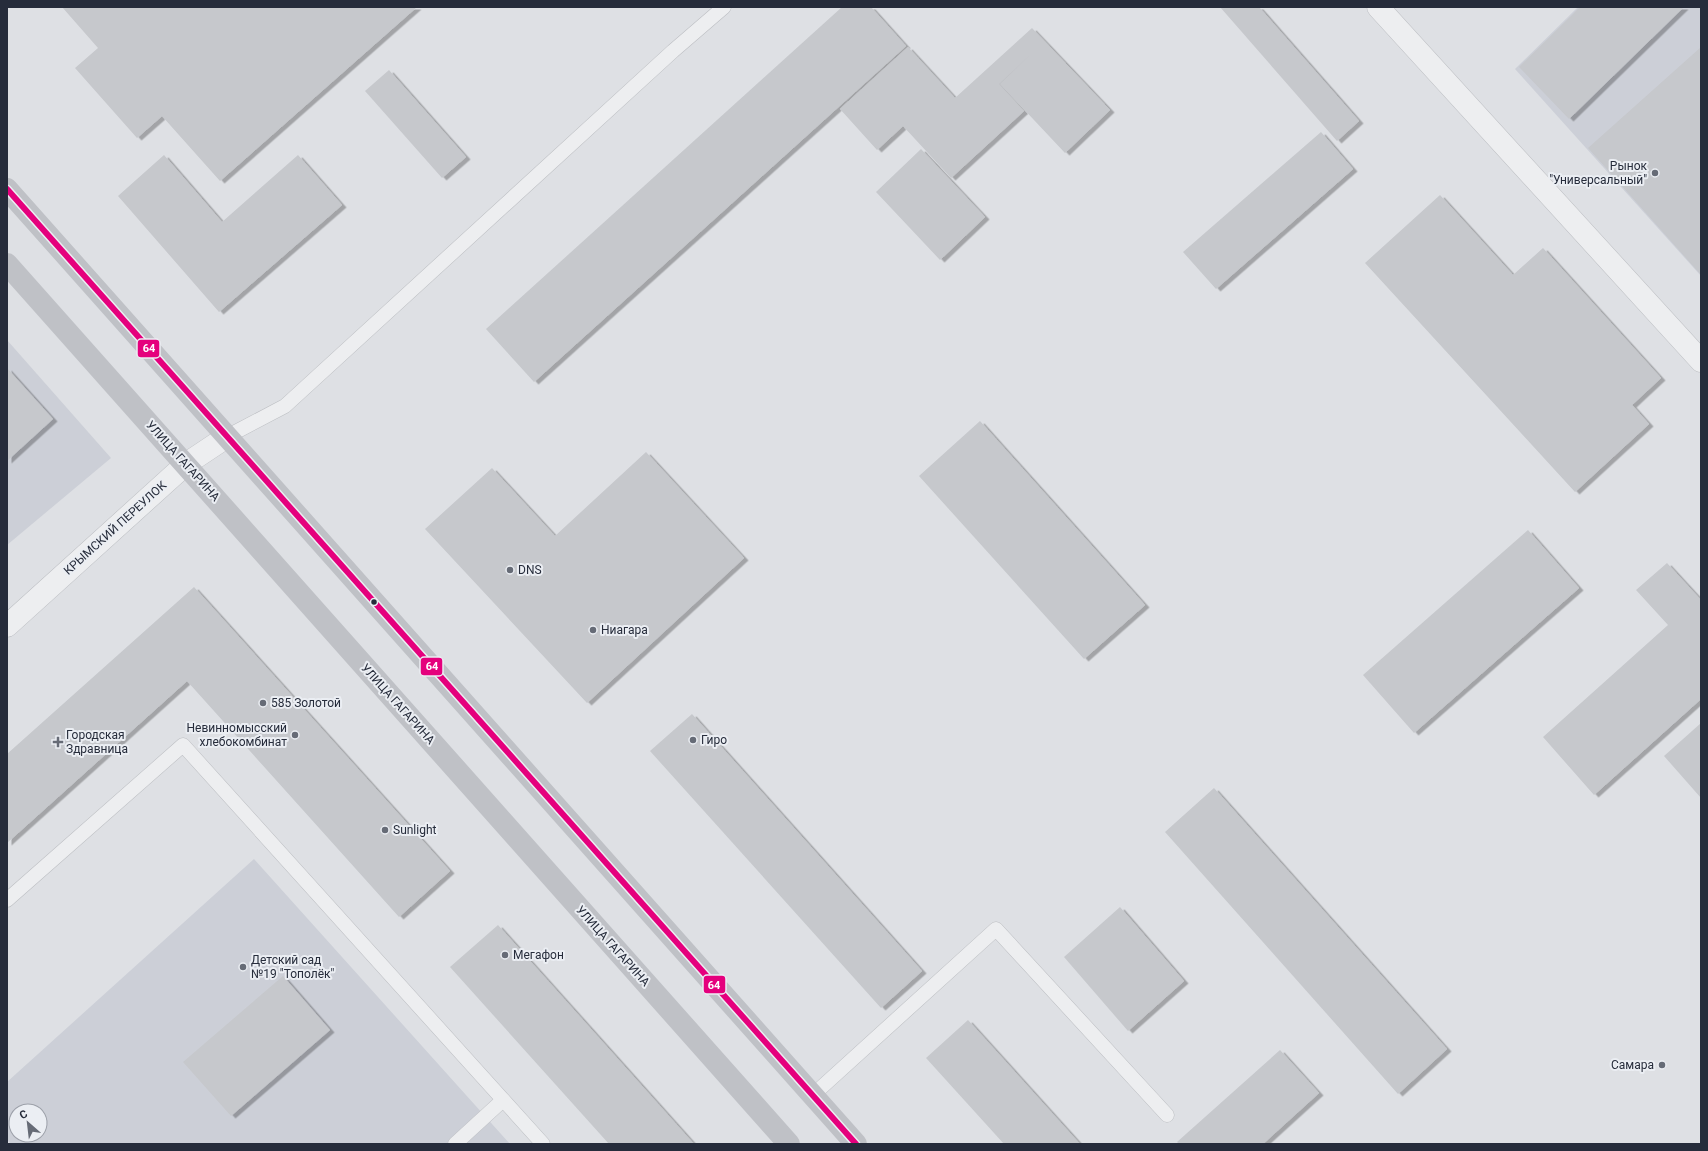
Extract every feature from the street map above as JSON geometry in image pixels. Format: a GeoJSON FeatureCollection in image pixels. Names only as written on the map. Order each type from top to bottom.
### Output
{"type":"FeatureCollection","features":[{"type":"Feature","properties":{"kind":"main road"},"geometry":{"type":"LineString","coordinates":[[7,189],[856,1144]]}},
{"type":"Feature","properties":{"kind":"main road","name":"УЛИЦА ГАГАРИНА"},"geometry":{"type":"LineString","coordinates":[[7,264],[789,1144]]}},
{"type":"Feature","properties":{"kind":"street"},"geometry":{"type":"LineString","coordinates":[[1378,7],[1701,361]]}},
{"type":"Feature","properties":{"kind":"street","name":"КРЫМСКИЙ ПЕРЕУЛОК"},"geometry":{"type":"LineString","coordinates":[[7,626],[186,464],[228,436]]}},
{"type":"Feature","properties":{"kind":"lane"},"geometry":{"type":"LineString","coordinates":[[228,436],[285,406],[673,51],[724,7]]}},
{"type":"Feature","properties":{"kind":"lane"},"geometry":{"type":"LineString","coordinates":[[7,900],[183,745],[543,1144]]}},
{"type":"Feature","properties":{"kind":"lane"},"geometry":{"type":"LineString","coordinates":[[812,1095],[996,929],[1167,1115]]}},
{"type":"Feature","properties":{"kind":"lane"},"geometry":{"type":"LineString","coordinates":[[455,1144],[503,1100]]}},
{"type":"Feature","properties":{"kind":"shaded area","name":"Рынок \"Универсальный\""},"geometry":{"type":"Polygon","coordinates":[[[1578,7],[1701,7],[1701,276],[1515,69],[1578,7]]]}},
{"type":"Feature","properties":{"kind":"shaded area"},"geometry":{"type":"Polygon","coordinates":[[[7,340],[111,458],[7,545],[7,340]]]}},
{"type":"Feature","properties":{"kind":"shaded area","name":"Детский сад №19 \"Тополёк\""},"geometry":{"type":"Polygon","coordinates":[[[254,859],[510,1144],[11,1144],[10,1143],[48,1143],[48,1103],[8,1103],[8,1141],[7,1082],[254,859]]]}},
{"type":"Feature","properties":{"kind":"building"},"geometry":{"type":"Polygon","coordinates":[[[62,7],[417,7],[220,181],[162,116],[137,138],[75,68],[98,48],[62,7]]]}},
{"type":"Feature","properties":{"kind":"building"},"geometry":{"type":"Polygon","coordinates":[[[842,7],[871,7],[906,46],[534,382],[486,329],[842,7]]]}},
{"type":"Feature","properties":{"kind":"building"},"geometry":{"type":"Polygon","coordinates":[[[1220,7],[1259,7],[1359,121],[1337,141],[1220,7]]]}},
{"type":"Feature","properties":{"kind":"building"},"geometry":{"type":"Polygon","coordinates":[[[1580,7],[1684,7],[1569,119],[1519,67],[1580,7]]]}},
{"type":"Feature","properties":{"kind":"building"},"geometry":{"type":"Polygon","coordinates":[[[1032,28],[1110,110],[1065,153],[1000,84],[1031,54],[999,84],[1024,111],[951,178],[903,126],[877,150],[840,109],[908,47],[955,98],[1032,28]]]}},
{"type":"Feature","properties":{"kind":"building"},"geometry":{"type":"Polygon","coordinates":[[[1701,47],[1701,275],[1588,148],[1701,47]]]}},
{"type":"Feature","properties":{"kind":"building"},"geometry":{"type":"Polygon","coordinates":[[[389,70],[466,157],[442,178],[365,91],[389,70]]]}},
{"type":"Feature","properties":{"kind":"building"},"geometry":{"type":"Polygon","coordinates":[[[1321,132],[1353,169],[1216,289],[1183,252],[1321,132]]]}},
{"type":"Feature","properties":{"kind":"building"},"geometry":{"type":"Polygon","coordinates":[[[921,149],[985,217],[940,260],[876,192],[921,149]]]}},
{"type":"Feature","properties":{"kind":"building"},"geometry":{"type":"Polygon","coordinates":[[[164,155],[222,222],[298,155],[342,205],[219,312],[118,196],[164,155]]]}},
{"type":"Feature","properties":{"kind":"building"},"geometry":{"type":"Polygon","coordinates":[[[1440,195],[1513,275],[1543,248],[1661,378],[1632,405],[1649,424],[1575,492],[1365,263],[1440,195]]]}},
{"type":"Feature","properties":{"kind":"building"},"geometry":{"type":"Polygon","coordinates":[[[7,368],[53,419],[7,461],[7,368]]]}},
{"type":"Feature","properties":{"kind":"building"},"geometry":{"type":"Polygon","coordinates":[[[980,421],[1145,605],[1084,659],[919,476],[980,421]]]}},
{"type":"Feature","properties":{"kind":"building","name":"Ниагара"},"geometry":{"type":"Polygon","coordinates":[[[646,452],[744,558],[587,703],[425,529],[492,468],[555,536],[646,452]]]}},
{"type":"Feature","properties":{"kind":"building"},"geometry":{"type":"Polygon","coordinates":[[[1528,530],[1579,588],[1414,733],[1363,675],[1528,530]]]}},
{"type":"Feature","properties":{"kind":"building"},"geometry":{"type":"Polygon","coordinates":[[[1667,563],[1701,600],[1701,699],[1594,795],[1543,737],[1668,625],[1636,590],[1667,563]]]}},
{"type":"Feature","properties":{"kind":"building"},"geometry":{"type":"Polygon","coordinates":[[[194,587],[450,871],[399,917],[187,681],[7,843],[7,754],[194,587]]]}},
{"type":"Feature","properties":{"kind":"building"},"geometry":{"type":"Polygon","coordinates":[[[692,714],[922,971],[881,1008],[650,751],[692,714]]]}},
{"type":"Feature","properties":{"kind":"building"},"geometry":{"type":"Polygon","coordinates":[[[1701,723],[1701,798],[1664,756],[1701,723]]]}},
{"type":"Feature","properties":{"kind":"building"},"geometry":{"type":"Polygon","coordinates":[[[1214,788],[1447,1049],[1398,1094],[1165,832],[1214,788]]]}},
{"type":"Feature","properties":{"kind":"building"},"geometry":{"type":"Polygon","coordinates":[[[1120,907],[1184,981],[1128,1031],[1064,957],[1120,907]]]}},
{"type":"Feature","properties":{"kind":"building"},"geometry":{"type":"Polygon","coordinates":[[[498,925],[694,1144],[609,1144],[450,967],[498,925]]]}},
{"type":"Feature","properties":{"kind":"building"},"geometry":{"type":"Polygon","coordinates":[[[283,976],[330,1030],[231,1116],[183,1062],[283,976]]]}},
{"type":"Feature","properties":{"kind":"building"},"geometry":{"type":"Polygon","coordinates":[[[968,1020],[1080,1144],[1004,1144],[926,1058],[968,1020]]]}},
{"type":"Feature","properties":{"kind":"building"},"geometry":{"type":"Polygon","coordinates":[[[1280,1050],[1319,1093],[1263,1144],[1179,1144],[1177,1142],[1280,1050]]]}},
{"type":"Feature","properties":{"kind":"transit line","name":"64"},"geometry":{"type":"LineString","coordinates":[[7,189],[856,1144]]}},
{"type":"Feature","properties":{"kind":"place","name":"Рынок \"Универсальный\""},"geometry":{"type":"Point","coordinates":[1655,173]}},
{"type":"Feature","properties":{"kind":"place","name":"DNS"},"geometry":{"type":"Point","coordinates":[510,570]}},
{"type":"Feature","properties":{"kind":"place","name":"Ниагара"},"geometry":{"type":"Point","coordinates":[593,630]}},
{"type":"Feature","properties":{"kind":"place","name":"585 Золотой"},"geometry":{"type":"Point","coordinates":[263,703]}},
{"type":"Feature","properties":{"kind":"place","name":"Невинномысский хлебокомбинат"},"geometry":{"type":"Point","coordinates":[295,735]}},
{"type":"Feature","properties":{"kind":"place","name":"Гиро"},"geometry":{"type":"Point","coordinates":[693,740]}},
{"type":"Feature","properties":{"kind":"place","name":"Городская Здравница"},"geometry":{"type":"Point","coordinates":[58,742]}},
{"type":"Feature","properties":{"kind":"place","name":"Sunlight"},"geometry":{"type":"Point","coordinates":[385,830]}},
{"type":"Feature","properties":{"kind":"place","name":"Мегафон"},"geometry":{"type":"Point","coordinates":[505,955]}},
{"type":"Feature","properties":{"kind":"place","name":"Детский сад №19 \"Тополёк\""},"geometry":{"type":"Point","coordinates":[243,967]}},
{"type":"Feature","properties":{"kind":"place","name":"Самара"},"geometry":{"type":"Point","coordinates":[1662,1065]}}]}
